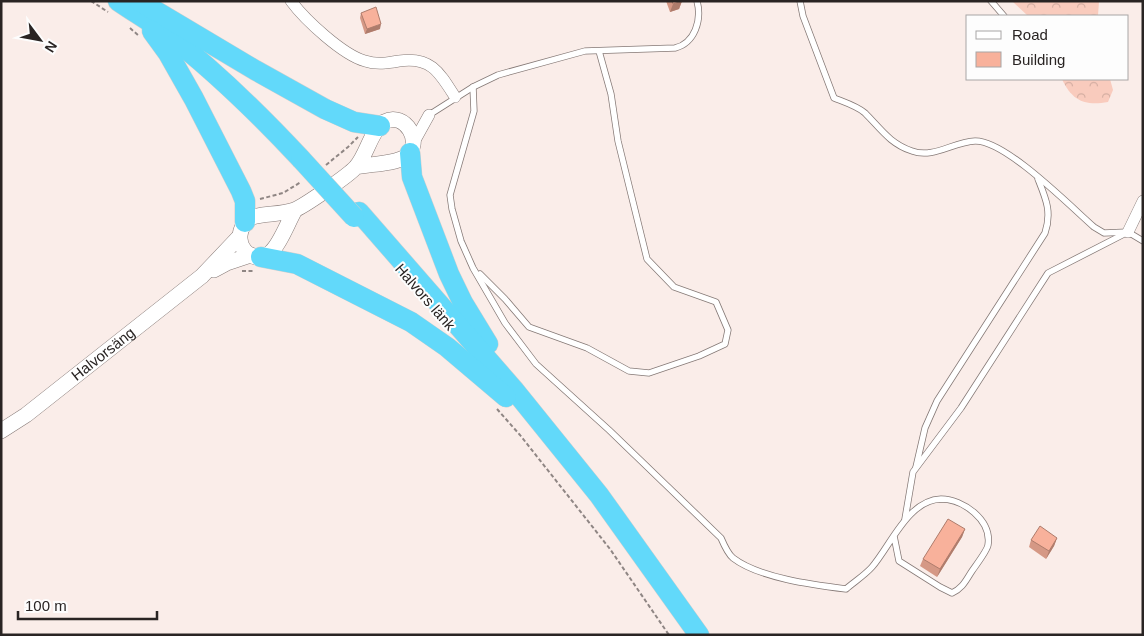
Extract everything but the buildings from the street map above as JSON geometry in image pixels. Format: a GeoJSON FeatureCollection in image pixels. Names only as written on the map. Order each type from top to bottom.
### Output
{"type":"FeatureCollection","features":[{"type":"Feature","properties":{"kind":"highway","name":"Halvors länk"},"geometry":{"type":"LineString","coordinates":[[114,7],[135,10],[228,76],[304,157],[357,215],[599,495],[699,635]]}},
{"type":"Feature","properties":{"kind":"highway"},"geometry":{"type":"LineString","coordinates":[[135,10],[342,117],[372,125]]}},
{"type":"Feature","properties":{"kind":"highway"},"geometry":{"type":"LineString","coordinates":[[135,10],[168,53],[194,99],[245,201],[242,230]]}},
{"type":"Feature","properties":{"kind":"highway"},"geometry":{"type":"LineString","coordinates":[[412,148],[412,178],[449,274],[463,303],[518,400]]}},
{"type":"Feature","properties":{"kind":"highway"},"geometry":{"type":"LineString","coordinates":[[257,261],[297,264],[411,322],[518,400]]}},
{"type":"Feature","properties":{"kind":"highway","name":"Halvors länk"},"geometry":{"type":"LineString","coordinates":[[518,400],[635,556],[688,635]]}},
{"type":"Feature","properties":{"kind":"street"},"geometry":{"type":"LineString","coordinates":[[291,1],[301,15],[339,46],[364,61],[381,64],[409,60],[420,61],[432,66],[446,82],[455,97]]}},
{"type":"Feature","properties":{"kind":"street"},"geometry":{"type":"LineString","coordinates":[[372,125],[388,121],[402,122],[429,116]]}},
{"type":"Feature","properties":{"kind":"street"},"geometry":{"type":"LineString","coordinates":[[412,148],[429,116]]}},
{"type":"Feature","properties":{"kind":"street"},"geometry":{"type":"LineString","coordinates":[[402,122],[411,131],[412,148]]}},
{"type":"Feature","properties":{"kind":"street","name":"Halvorsäng"},"geometry":{"type":"LineString","coordinates":[[356,167],[372,125]]}},
{"type":"Feature","properties":{"kind":"street","name":"Halvorsäng"},"geometry":{"type":"LineString","coordinates":[[202,276],[227,263],[257,261],[272,251],[295,210],[356,167],[397,160],[412,148]]}},
{"type":"Feature","properties":{"kind":"street"},"geometry":{"type":"LineString","coordinates":[[1128,232],[1143,201]]}},
{"type":"Feature","properties":{"kind":"street","name":"Halvorsäng"},"geometry":{"type":"LineString","coordinates":[[1,431],[26,415],[202,276],[242,230],[249,218],[295,210]]}},
{"type":"Feature","properties":{"kind":"street"},"geometry":{"type":"LineString","coordinates":[[242,230],[241,246],[257,261]]}},
{"type":"Feature","properties":{"kind":"lane"},"geometry":{"type":"LineString","coordinates":[[429,116],[455,97],[498,75],[585,52],[684,46],[694,34],[698,24],[699,8],[697,1]]}},
{"type":"Feature","properties":{"kind":"lane"},"geometry":{"type":"LineString","coordinates":[[800,1],[803,16],[834,98],[864,112],[883,134],[902,147],[913,152],[927,154],[975,141],[997,147],[1016,158],[1099,230],[1104,233],[1128,232],[1143,242]]}},
{"type":"Feature","properties":{"kind":"lane"},"geometry":{"type":"LineString","coordinates":[[991,1],[1003,15]]}},
{"type":"Feature","properties":{"kind":"lane"},"geometry":{"type":"LineString","coordinates":[[474,268],[505,299],[529,327],[587,348],[629,371],[649,373],[699,356],[725,344],[728,330],[716,302],[674,287],[647,260],[618,141],[611,94],[599,51]]}},
{"type":"Feature","properties":{"kind":"lane"},"geometry":{"type":"LineString","coordinates":[[473,87],[474,111],[450,195],[452,209],[460,241],[474,268],[505,323],[536,364],[609,430],[720,538],[731,557],[752,569],[804,582],[846,589],[871,568],[905,519],[926,502],[942,499],[960,503],[977,514],[986,528],[988,545],[961,589],[952,593],[899,561],[894,536]]}},
{"type":"Feature","properties":{"kind":"lane"},"geometry":{"type":"LineString","coordinates":[[916,469],[925,428],[937,400],[1044,233],[1049,221],[1049,209],[1037,177]]}},
{"type":"Feature","properties":{"kind":"lane"},"geometry":{"type":"LineString","coordinates":[[905,519],[914,472],[960,408],[1048,273],[1128,232]]}},
{"type":"Feature","properties":{"kind":"path"},"geometry":{"type":"LineString","coordinates":[[91,1],[114,7]]}},
{"type":"Feature","properties":{"kind":"path"},"geometry":{"type":"LineString","coordinates":[[135,10],[141,38]]}},
{"type":"Feature","properties":{"kind":"path"},"geometry":{"type":"LineString","coordinates":[[324,166],[372,125]]}},
{"type":"Feature","properties":{"kind":"path"},"geometry":{"type":"LineString","coordinates":[[245,201],[278,195],[306,180]]}},
{"type":"Feature","properties":{"kind":"path"},"geometry":{"type":"LineString","coordinates":[[227,263],[232,270],[236,271],[257,261]]}},
{"type":"Feature","properties":{"kind":"path"},"geometry":{"type":"LineString","coordinates":[[497,409],[520,435],[610,549],[669,635]]}},
{"type":"Feature","properties":{"kind":"green space"},"geometry":{"type":"Polygon","coordinates":[[[1012,1],[1099,1],[1098,15],[1027,15],[1012,1]]]}},
{"type":"Feature","properties":{"kind":"green space"},"geometry":{"type":"Polygon","coordinates":[[[1063,80],[1110,80],[1113,90],[1108,102],[1093,103],[1075,97],[1063,80]]]}}]}
